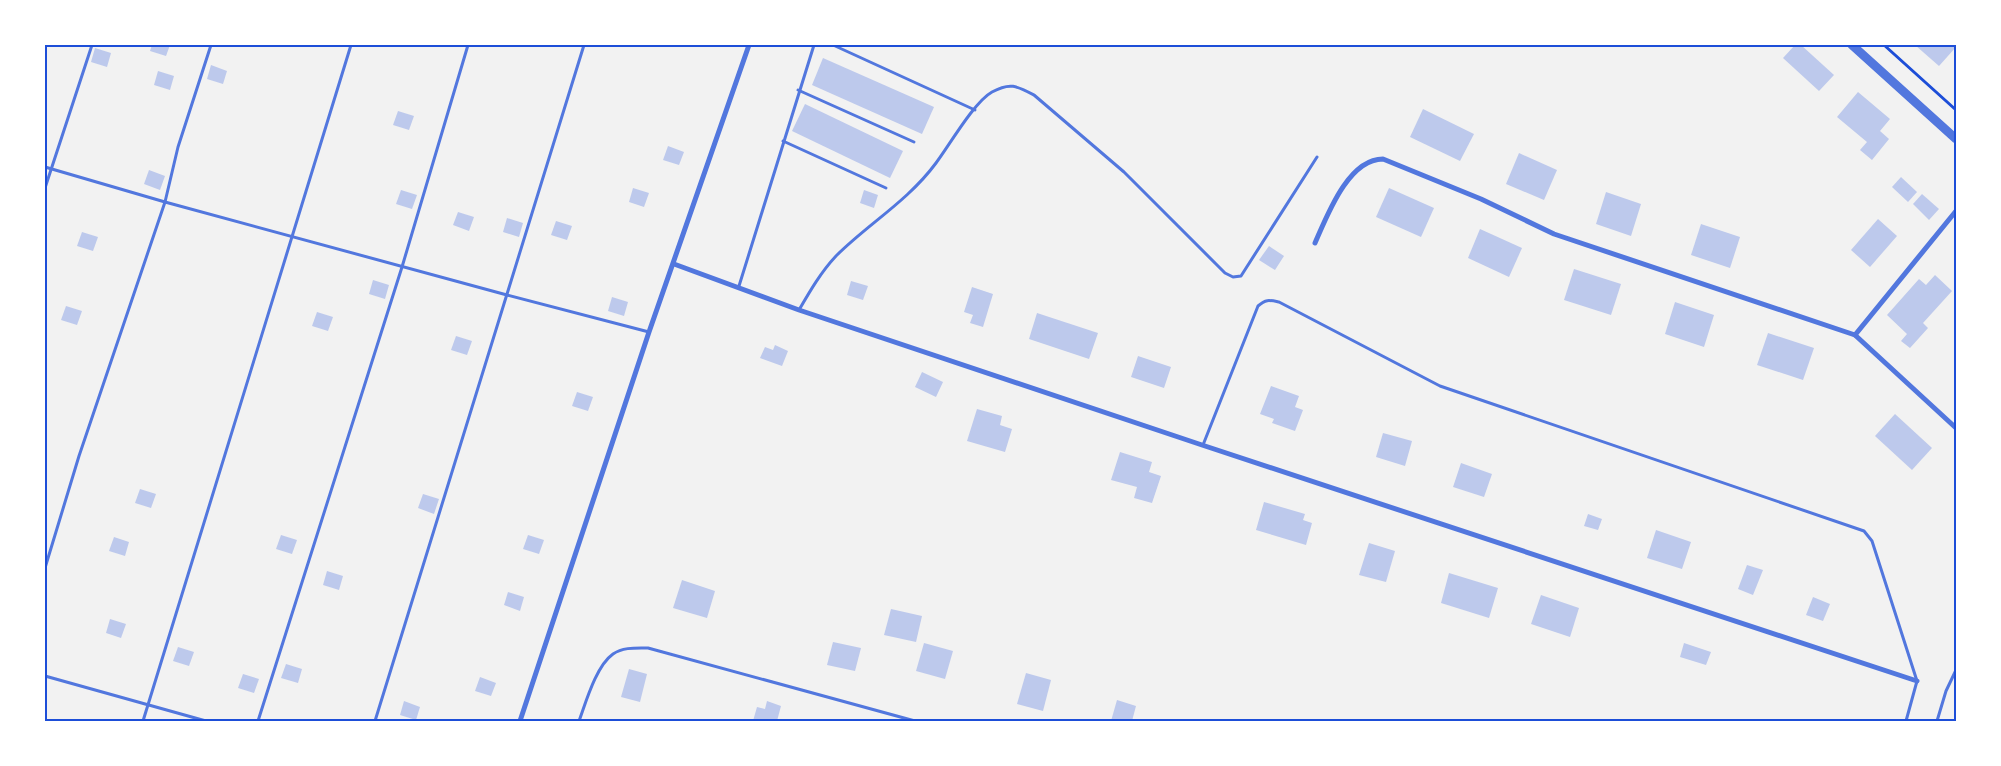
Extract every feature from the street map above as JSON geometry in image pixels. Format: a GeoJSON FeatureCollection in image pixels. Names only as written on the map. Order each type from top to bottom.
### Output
{"type":"FeatureCollection","features":[{"type":"Feature","properties":{"kind":"street"},"geometry":{"type":"LineString","coordinates":[[520,721],[650,332],[749,45]]}},
{"type":"Feature","properties":{"kind":"street"},"geometry":{"type":"LineString","coordinates":[[1852,45],[1956,139]]}},
{"type":"Feature","properties":{"kind":"street"},"geometry":{"type":"LineString","coordinates":[[1315,242],[1337,194],[1354,174],[1372,159],[1383,159],[1481,199],[1554,234],[1855,335],[1956,428]]}},
{"type":"Feature","properties":{"kind":"street"},"geometry":{"type":"LineString","coordinates":[[1855,335],[1956,211]]}},
{"type":"Feature","properties":{"kind":"street"},"geometry":{"type":"LineString","coordinates":[[674,264],[739,286],[799,310],[1917,681]]}},
{"type":"Feature","properties":{"kind":"lane"},"geometry":{"type":"LineString","coordinates":[[45,188],[92,45]]}},
{"type":"Feature","properties":{"kind":"lane"},"geometry":{"type":"LineString","coordinates":[[45,568],[79,456],[165,202],[178,147],[211,45]]}},
{"type":"Feature","properties":{"kind":"lane"},"geometry":{"type":"LineString","coordinates":[[143,721],[351,45]]}},
{"type":"Feature","properties":{"kind":"lane"},"geometry":{"type":"LineString","coordinates":[[258,721],[402,267],[468,45]]}},
{"type":"Feature","properties":{"kind":"lane"},"geometry":{"type":"LineString","coordinates":[[375,721],[584,45]]}},
{"type":"Feature","properties":{"kind":"lane"},"geometry":{"type":"LineString","coordinates":[[739,286],[798,90],[814,45]]}},
{"type":"Feature","properties":{"kind":"lane"},"geometry":{"type":"LineString","coordinates":[[833,45],[975,110]]}},
{"type":"Feature","properties":{"kind":"lane"},"geometry":{"type":"LineString","coordinates":[[799,310],[818,279],[836,256],[913,191],[936,164],[955,134],[975,110],[990,93],[1004,86],[1018,86],[1034,95],[1124,172],[1225,273],[1233,277],[1241,276],[1317,157]]}},
{"type":"Feature","properties":{"kind":"lane"},"geometry":{"type":"LineString","coordinates":[[798,90],[914,142]]}},
{"type":"Feature","properties":{"kind":"lane"},"geometry":{"type":"LineString","coordinates":[[783,141],[886,188]]}},
{"type":"Feature","properties":{"kind":"lane"},"geometry":{"type":"LineString","coordinates":[[45,167],[402,267],[650,332]]}},
{"type":"Feature","properties":{"kind":"lane"},"geometry":{"type":"LineString","coordinates":[[1202,445],[1258,306],[1264,301],[1279,302],[1440,386],[1864,530],[1872,541],[1917,681],[1906,721]]}},
{"type":"Feature","properties":{"kind":"lane"},"geometry":{"type":"LineString","coordinates":[[579,721],[592,687],[605,662],[614,653],[630,648],[648,648],[915,721]]}},
{"type":"Feature","properties":{"kind":"lane"},"geometry":{"type":"LineString","coordinates":[[1937,721],[1946,692],[1956,670]]}},
{"type":"Feature","properties":{"kind":"lane"},"geometry":{"type":"LineString","coordinates":[[45,676],[206,721]]}},
{"type":"Feature","properties":{"kind":"path"},"geometry":{"type":"LineString","coordinates":[[1884,45],[1956,110]]}},
{"type":"Feature","properties":{"kind":"building"},"geometry":{"type":"Polygon","coordinates":[[[152,45],[170,45],[166,56],[150,51],[152,45]]]}},
{"type":"Feature","properties":{"kind":"building"},"geometry":{"type":"Polygon","coordinates":[[[1795,45],[1801,45],[1834,75],[1819,91],[1783,58],[1795,45]]]}},
{"type":"Feature","properties":{"kind":"building"},"geometry":{"type":"Polygon","coordinates":[[[1915,45],[1956,45],[1956,47],[1939,66],[1915,45]]]}},
{"type":"Feature","properties":{"kind":"building"},"geometry":{"type":"Polygon","coordinates":[[[95,48],[111,53],[107,67],[91,62],[95,48]]]}},
{"type":"Feature","properties":{"kind":"building"},"geometry":{"type":"Polygon","coordinates":[[[823,58],[934,107],[922,134],[812,85],[823,58]]]}},
{"type":"Feature","properties":{"kind":"building"},"geometry":{"type":"Polygon","coordinates":[[[211,65],[227,71],[223,84],[207,79],[211,65]]]}},
{"type":"Feature","properties":{"kind":"building"},"geometry":{"type":"Polygon","coordinates":[[[158,71],[174,76],[170,90],[154,85],[158,71]]]}},
{"type":"Feature","properties":{"kind":"building"},"geometry":{"type":"Polygon","coordinates":[[[1858,92],[1890,119],[1880,131],[1889,139],[1872,160],[1860,150],[1867,142],[1837,117],[1858,92]]]}},
{"type":"Feature","properties":{"kind":"building"},"geometry":{"type":"Polygon","coordinates":[[[805,104],[903,151],[890,178],[792,131],[805,104]]]}},
{"type":"Feature","properties":{"kind":"building"},"geometry":{"type":"Polygon","coordinates":[[[1423,109],[1474,134],[1460,161],[1410,137],[1423,109]]]}},
{"type":"Feature","properties":{"kind":"building"},"geometry":{"type":"Polygon","coordinates":[[[398,111],[414,116],[409,130],[393,125],[398,111]]]}},
{"type":"Feature","properties":{"kind":"building"},"geometry":{"type":"Polygon","coordinates":[[[668,146],[684,152],[679,165],[663,160],[668,146]]]}},
{"type":"Feature","properties":{"kind":"building"},"geometry":{"type":"Polygon","coordinates":[[[1519,153],[1557,170],[1544,200],[1506,184],[1519,153]]]}},
{"type":"Feature","properties":{"kind":"building"},"geometry":{"type":"Polygon","coordinates":[[[149,170],[165,176],[160,190],[144,184],[149,170]]]}},
{"type":"Feature","properties":{"kind":"building"},"geometry":{"type":"Polygon","coordinates":[[[1901,177],[1917,192],[1908,202],[1892,187],[1901,177]]]}},
{"type":"Feature","properties":{"kind":"building"},"geometry":{"type":"Polygon","coordinates":[[[633,188],[649,193],[644,207],[629,202],[633,188]]]}},
{"type":"Feature","properties":{"kind":"building"},"geometry":{"type":"Polygon","coordinates":[[[1389,188],[1434,208],[1421,237],[1376,217],[1389,188]]]}},
{"type":"Feature","properties":{"kind":"building"},"geometry":{"type":"Polygon","coordinates":[[[401,190],[417,195],[412,209],[396,204],[401,190]]]}},
{"type":"Feature","properties":{"kind":"building"},"geometry":{"type":"Polygon","coordinates":[[[864,190],[878,195],[874,208],[860,203],[864,190]]]}},
{"type":"Feature","properties":{"kind":"building"},"geometry":{"type":"Polygon","coordinates":[[[1606,192],[1641,204],[1631,236],[1596,224],[1606,192]]]}},
{"type":"Feature","properties":{"kind":"building"},"geometry":{"type":"Polygon","coordinates":[[[1922,194],[1939,209],[1929,220],[1913,204],[1922,194]]]}},
{"type":"Feature","properties":{"kind":"building"},"geometry":{"type":"Polygon","coordinates":[[[458,212],[474,217],[469,231],[453,225],[458,212]]]}},
{"type":"Feature","properties":{"kind":"building"},"geometry":{"type":"Polygon","coordinates":[[[507,218],[523,223],[519,237],[503,232],[507,218]]]}},
{"type":"Feature","properties":{"kind":"building"},"geometry":{"type":"Polygon","coordinates":[[[1878,219],[1897,236],[1870,267],[1851,250],[1878,219]]]}},
{"type":"Feature","properties":{"kind":"building"},"geometry":{"type":"Polygon","coordinates":[[[556,221],[572,226],[567,240],[551,235],[556,221]]]}},
{"type":"Feature","properties":{"kind":"building"},"geometry":{"type":"Polygon","coordinates":[[[1701,224],[1740,237],[1730,268],[1691,255],[1701,224]]]}},
{"type":"Feature","properties":{"kind":"building"},"geometry":{"type":"Polygon","coordinates":[[[1480,229],[1522,248],[1509,277],[1468,258],[1480,229]]]}},
{"type":"Feature","properties":{"kind":"building"},"geometry":{"type":"Polygon","coordinates":[[[82,232],[98,237],[93,251],[77,246],[82,232]]]}},
{"type":"Feature","properties":{"kind":"building"},"geometry":{"type":"Polygon","coordinates":[[[1269,246],[1284,256],[1275,270],[1259,260],[1269,246]]]}},
{"type":"Feature","properties":{"kind":"building"},"geometry":{"type":"Polygon","coordinates":[[[1574,269],[1621,284],[1611,315],[1564,300],[1574,269]]]}},
{"type":"Feature","properties":{"kind":"building"},"geometry":{"type":"Polygon","coordinates":[[[1935,275],[1952,291],[1923,323],[1928,328],[1910,348],[1901,341],[1907,334],[1887,315],[1919,279],[1926,285],[1935,275]]]}},
{"type":"Feature","properties":{"kind":"building"},"geometry":{"type":"Polygon","coordinates":[[[373,280],[389,285],[385,299],[369,294],[373,280]]]}},
{"type":"Feature","properties":{"kind":"building"},"geometry":{"type":"Polygon","coordinates":[[[851,281],[868,286],[863,300],[847,295],[851,281]]]}},
{"type":"Feature","properties":{"kind":"building"},"geometry":{"type":"Polygon","coordinates":[[[972,287],[993,294],[983,327],[970,323],[973,315],[964,312],[972,287]]]}},
{"type":"Feature","properties":{"kind":"building"},"geometry":{"type":"Polygon","coordinates":[[[612,297],[628,302],[624,316],[608,311],[612,297]]]}},
{"type":"Feature","properties":{"kind":"building"},"geometry":{"type":"Polygon","coordinates":[[[1675,302],[1714,315],[1704,347],[1665,334],[1675,302]]]}},
{"type":"Feature","properties":{"kind":"building"},"geometry":{"type":"Polygon","coordinates":[[[66,306],[82,311],[77,325],[61,320],[66,306]]]}},
{"type":"Feature","properties":{"kind":"building"},"geometry":{"type":"Polygon","coordinates":[[[317,312],[333,317],[328,331],[312,326],[317,312]]]}},
{"type":"Feature","properties":{"kind":"building"},"geometry":{"type":"Polygon","coordinates":[[[1037,313],[1098,333],[1089,359],[1029,339],[1037,313]]]}},
{"type":"Feature","properties":{"kind":"building"},"geometry":{"type":"Polygon","coordinates":[[[1768,333],[1814,348],[1803,380],[1757,365],[1768,333]]]}},
{"type":"Feature","properties":{"kind":"building"},"geometry":{"type":"Polygon","coordinates":[[[456,336],[472,341],[467,355],[451,350],[456,336]]]}},
{"type":"Feature","properties":{"kind":"building"},"geometry":{"type":"Polygon","coordinates":[[[775,345],[788,351],[782,366],[760,358],[765,347],[773,350],[775,345]]]}},
{"type":"Feature","properties":{"kind":"building"},"geometry":{"type":"Polygon","coordinates":[[[1138,356],[1171,367],[1164,388],[1131,377],[1138,356]]]}},
{"type":"Feature","properties":{"kind":"building"},"geometry":{"type":"Polygon","coordinates":[[[922,372],[943,382],[936,397],[915,387],[922,372]]]}},
{"type":"Feature","properties":{"kind":"building"},"geometry":{"type":"Polygon","coordinates":[[[1271,386],[1299,396],[1295,407],[1303,410],[1295,431],[1272,423],[1274,419],[1260,414],[1271,386]]]}},
{"type":"Feature","properties":{"kind":"building"},"geometry":{"type":"Polygon","coordinates":[[[577,392],[593,397],[588,411],[572,406],[577,392]]]}},
{"type":"Feature","properties":{"kind":"building"},"geometry":{"type":"Polygon","coordinates":[[[977,409],[1002,416],[1000,425],[1012,429],[1005,452],[967,441],[977,409]]]}},
{"type":"Feature","properties":{"kind":"building"},"geometry":{"type":"Polygon","coordinates":[[[1895,414],[1932,448],[1912,470],[1875,436],[1895,414]]]}},
{"type":"Feature","properties":{"kind":"building"},"geometry":{"type":"Polygon","coordinates":[[[1383,433],[1412,441],[1405,466],[1376,457],[1383,433]]]}},
{"type":"Feature","properties":{"kind":"building"},"geometry":{"type":"Polygon","coordinates":[[[1120,452],[1152,462],[1149,472],[1161,476],[1152,503],[1134,498],[1137,487],[1111,480],[1120,452]]]}},
{"type":"Feature","properties":{"kind":"building"},"geometry":{"type":"Polygon","coordinates":[[[1461,463],[1492,474],[1484,497],[1453,487],[1461,463]]]}},
{"type":"Feature","properties":{"kind":"building"},"geometry":{"type":"Polygon","coordinates":[[[140,489],[156,494],[151,508],[135,503],[140,489]]]}},
{"type":"Feature","properties":{"kind":"building"},"geometry":{"type":"Polygon","coordinates":[[[423,494],[439,499],[434,514],[418,508],[423,494]]]}},
{"type":"Feature","properties":{"kind":"building"},"geometry":{"type":"Polygon","coordinates":[[[1264,502],[1305,514],[1303,520],[1312,523],[1306,545],[1256,530],[1264,502]]]}},
{"type":"Feature","properties":{"kind":"building"},"geometry":{"type":"Polygon","coordinates":[[[1588,514],[1602,519],[1598,530],[1584,526],[1588,514]]]}},
{"type":"Feature","properties":{"kind":"building"},"geometry":{"type":"Polygon","coordinates":[[[1656,530],[1691,542],[1682,569],[1647,558],[1656,530]]]}},
{"type":"Feature","properties":{"kind":"building"},"geometry":{"type":"Polygon","coordinates":[[[281,535],[297,540],[292,554],[276,549],[281,535]]]}},
{"type":"Feature","properties":{"kind":"building"},"geometry":{"type":"Polygon","coordinates":[[[528,535],[544,540],[539,554],[523,549],[528,535]]]}},
{"type":"Feature","properties":{"kind":"building"},"geometry":{"type":"Polygon","coordinates":[[[114,537],[129,542],[125,556],[109,551],[114,537]]]}},
{"type":"Feature","properties":{"kind":"building"},"geometry":{"type":"Polygon","coordinates":[[[1369,543],[1395,551],[1386,582],[1359,575],[1369,543]]]}},
{"type":"Feature","properties":{"kind":"building"},"geometry":{"type":"Polygon","coordinates":[[[1747,565],[1763,570],[1753,595],[1738,589],[1747,565]]]}},
{"type":"Feature","properties":{"kind":"building"},"geometry":{"type":"Polygon","coordinates":[[[327,571],[343,576],[339,590],[323,585],[327,571]]]}},
{"type":"Feature","properties":{"kind":"building"},"geometry":{"type":"Polygon","coordinates":[[[1449,573],[1498,588],[1489,618],[1441,603],[1449,573]]]}},
{"type":"Feature","properties":{"kind":"building"},"geometry":{"type":"Polygon","coordinates":[[[682,580],[715,591],[707,618],[673,608],[682,580]]]}},
{"type":"Feature","properties":{"kind":"building"},"geometry":{"type":"Polygon","coordinates":[[[508,592],[524,597],[520,611],[504,605],[508,592]]]}},
{"type":"Feature","properties":{"kind":"building"},"geometry":{"type":"Polygon","coordinates":[[[1541,595],[1579,608],[1570,637],[1531,624],[1541,595]]]}},
{"type":"Feature","properties":{"kind":"building"},"geometry":{"type":"Polygon","coordinates":[[[1813,597],[1830,604],[1823,621],[1806,615],[1813,597]]]}},
{"type":"Feature","properties":{"kind":"building"},"geometry":{"type":"Polygon","coordinates":[[[891,609],[922,616],[916,642],[884,635],[891,609]]]}},
{"type":"Feature","properties":{"kind":"building"},"geometry":{"type":"Polygon","coordinates":[[[110,619],[126,624],[121,638],[106,633],[110,619]]]}},
{"type":"Feature","properties":{"kind":"building"},"geometry":{"type":"Polygon","coordinates":[[[833,642],[861,648],[855,671],[827,665],[833,642]]]}},
{"type":"Feature","properties":{"kind":"building"},"geometry":{"type":"Polygon","coordinates":[[[924,643],[953,651],[945,679],[916,671],[924,643]]]}},
{"type":"Feature","properties":{"kind":"building"},"geometry":{"type":"Polygon","coordinates":[[[1684,643],[1711,652],[1706,665],[1680,657],[1684,643]]]}},
{"type":"Feature","properties":{"kind":"building"},"geometry":{"type":"Polygon","coordinates":[[[178,647],[194,652],[189,666],[173,661],[178,647]]]}},
{"type":"Feature","properties":{"kind":"building"},"geometry":{"type":"Polygon","coordinates":[[[286,664],[302,669],[298,683],[281,678],[286,664]]]}},
{"type":"Feature","properties":{"kind":"building"},"geometry":{"type":"Polygon","coordinates":[[[629,669],[647,674],[640,702],[621,697],[629,669]]]}},
{"type":"Feature","properties":{"kind":"building"},"geometry":{"type":"Polygon","coordinates":[[[1026,673],[1051,680],[1043,711],[1017,704],[1026,673]]]}},
{"type":"Feature","properties":{"kind":"building"},"geometry":{"type":"Polygon","coordinates":[[[243,674],[259,679],[254,693],[238,688],[243,674]]]}},
{"type":"Feature","properties":{"kind":"building"},"geometry":{"type":"Polygon","coordinates":[[[480,677],[496,683],[491,696],[475,691],[480,677]]]}},
{"type":"Feature","properties":{"kind":"building"},"geometry":{"type":"Polygon","coordinates":[[[1117,700],[1136,706],[1132,721],[1111,721],[1117,700]]]}},
{"type":"Feature","properties":{"kind":"building"},"geometry":{"type":"Polygon","coordinates":[[[404,701],[420,707],[416,720],[400,715],[404,701]]]}},
{"type":"Feature","properties":{"kind":"building"},"geometry":{"type":"Polygon","coordinates":[[[767,701],[781,706],[777,721],[753,721],[757,707],[765,709],[767,701]]]}}]}
